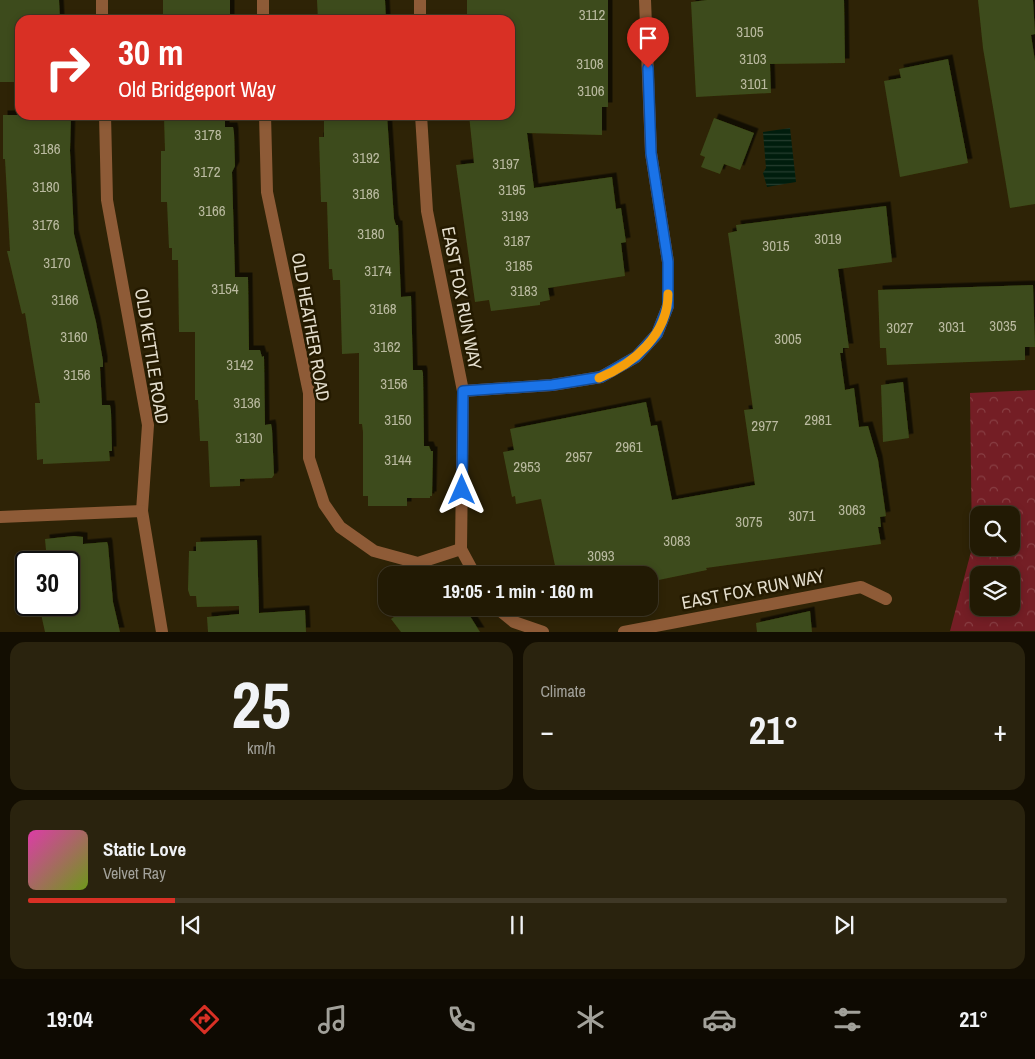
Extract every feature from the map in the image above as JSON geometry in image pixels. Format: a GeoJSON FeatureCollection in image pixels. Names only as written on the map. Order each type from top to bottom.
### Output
{"type":"FeatureCollection","features":[{"type":"Feature","properties":{"kind":"street"},"geometry":{"type":"LineString","coordinates":[[102,0],[102,15]]}},
{"type":"Feature","properties":{"kind":"street"},"geometry":{"type":"LineString","coordinates":[[263,0],[263,15]]}},
{"type":"Feature","properties":{"kind":"street"},"geometry":{"type":"LineString","coordinates":[[420,0],[420,15]]}},
{"type":"Feature","properties":{"kind":"street"},"geometry":{"type":"LineString","coordinates":[[463,391],[552,385],[601,377],[636,357],[657,334],[668,306],[668,262],[651,153],[646,0]]}},
{"type":"Feature","properties":{"kind":"street","name":"OLD KETTLE ROAD"},"geometry":{"type":"LineString","coordinates":[[105,120],[107,200],[148,425],[142,511],[162,632]]}},
{"type":"Feature","properties":{"kind":"street","name":"OLD HEATHER ROAD"},"geometry":{"type":"LineString","coordinates":[[265,120],[267,192],[309,393],[309,458],[324,504],[340,527],[374,551],[418,563],[461,549]]}},
{"type":"Feature","properties":{"kind":"street","name":"EAST FOX RUN WAY"},"geometry":{"type":"LineString","coordinates":[[421,120],[427,211],[463,391],[461,549],[470,566]]}},
{"type":"Feature","properties":{"kind":"street"},"geometry":{"type":"LineString","coordinates":[[0,517],[142,511]]}},
{"type":"Feature","properties":{"kind":"street","name":"EAST FOX RUN WAY"},"geometry":{"type":"LineString","coordinates":[[624,632],[861,586],[886,599]]}},
{"type":"Feature","properties":{"kind":"street"},"geometry":{"type":"LineString","coordinates":[[507,616],[514,622],[543,632]]}},
{"type":"Feature","properties":{"kind":"green space"},"geometry":{"type":"Polygon","coordinates":[[[1035,390],[1035,631],[950,631],[970,556],[1020,556],[1020,506],[971,506],[970,393],[1035,390]]]}},
{"type":"Feature","properties":{"kind":"shaded area"},"geometry":{"type":"Polygon","coordinates":[[[790,128],[796,182],[767,187],[763,173],[766,168],[763,132],[790,128]]]}},
{"type":"Feature","properties":{"kind":"building"},"geometry":{"type":"Polygon","coordinates":[[[0,0],[59,0],[60,15],[15,15],[15,82],[0,82],[0,0]]]}},
{"type":"Feature","properties":{"kind":"building"},"geometry":{"type":"Polygon","coordinates":[[[163,0],[230,0],[230,15],[163,15],[163,0]]]}},
{"type":"Feature","properties":{"kind":"building"},"geometry":{"type":"Polygon","coordinates":[[[317,0],[385,0],[386,15],[318,15],[317,0]]]}},
{"type":"Feature","properties":{"kind":"building"},"geometry":{"type":"Polygon","coordinates":[[[467,0],[608,0],[608,107],[602,107],[602,135],[527,133],[534,188],[612,177],[616,209],[621,208],[626,242],[621,243],[625,276],[548,288],[550,300],[540,302],[540,305],[491,311],[489,300],[475,302],[456,165],[474,163],[470,120],[515,120],[515,15],[467,15],[467,0]]]}},
{"type":"Feature","properties":{"kind":"building"},"geometry":{"type":"Polygon","coordinates":[[[707,0],[844,0],[845,63],[770,64],[771,93],[696,97],[691,2],[707,0]]]}},
{"type":"Feature","properties":{"kind":"building"},"geometry":{"type":"Polygon","coordinates":[[[978,0],[1033,0],[1035,34],[1031,35],[1035,61],[1035,204],[1010,208],[983,48],[978,0]]]}},
{"type":"Feature","properties":{"kind":"building"},"geometry":{"type":"Polygon","coordinates":[[[948,59],[968,163],[900,177],[884,81],[901,78],[899,69],[948,59]]]}},
{"type":"Feature","properties":{"kind":"building"},"geometry":{"type":"Polygon","coordinates":[[[3,115],[15,115],[15,120],[71,120],[70,151],[74,234],[96,322],[103,361],[103,367],[100,367],[102,405],[110,405],[111,411],[112,451],[109,451],[110,461],[43,464],[43,459],[37,460],[35,403],[40,403],[25,313],[22,314],[7,251],[10,251],[5,159],[3,159],[3,115]]]}},
{"type":"Feature","properties":{"kind":"building"},"geometry":{"type":"Polygon","coordinates":[[[714,118],[754,133],[740,170],[724,164],[720,174],[701,167],[705,157],[700,155],[714,118]]]}},
{"type":"Feature","properties":{"kind":"building"},"geometry":{"type":"Polygon","coordinates":[[[164,120],[225,120],[225,127],[233,127],[235,166],[232,172],[235,277],[248,277],[249,350],[260,350],[262,357],[264,356],[265,425],[271,424],[272,429],[274,475],[272,478],[240,479],[240,486],[210,487],[208,441],[200,441],[198,400],[195,400],[195,332],[179,332],[178,260],[172,260],[172,248],[169,248],[167,202],[161,202],[161,151],[165,151],[164,120]]]}},
{"type":"Feature","properties":{"kind":"building"},"geometry":{"type":"Polygon","coordinates":[[[324,120],[387,120],[394,219],[396,225],[398,225],[401,297],[411,296],[413,370],[422,370],[423,373],[424,446],[429,446],[431,451],[433,451],[432,496],[430,498],[407,498],[407,506],[368,506],[368,496],[363,496],[363,432],[362,424],[359,424],[359,353],[342,354],[340,280],[333,280],[332,269],[329,269],[327,202],[321,202],[319,137],[324,137],[324,120]]]}},
{"type":"Feature","properties":{"kind":"building"},"geometry":{"type":"Polygon","coordinates":[[[886,206],[892,262],[838,269],[849,348],[843,348],[843,353],[840,353],[845,390],[854,388],[859,427],[868,426],[878,460],[886,516],[880,517],[881,527],[878,527],[881,544],[706,568],[707,570],[658,580],[658,566],[555,566],[541,499],[516,504],[515,496],[512,497],[503,452],[514,450],[510,429],[646,402],[651,426],[657,425],[672,500],[755,485],[744,410],[753,409],[728,233],[737,231],[736,225],[886,206]]]}},
{"type":"Feature","properties":{"kind":"building"},"geometry":{"type":"Polygon","coordinates":[[[1033,285],[1035,347],[1025,347],[1025,360],[887,365],[886,348],[880,348],[878,290],[1033,285]]]}},
{"type":"Feature","properties":{"kind":"building"},"geometry":{"type":"Polygon","coordinates":[[[903,382],[909,438],[883,442],[881,385],[903,382]]]}},
{"type":"Feature","properties":{"kind":"building"},"geometry":{"type":"Polygon","coordinates":[[[74,536],[83,537],[83,544],[107,542],[113,602],[120,632],[45,632],[41,616],[80,616],[80,551],[46,551],[45,539],[74,536]]]}},
{"type":"Feature","properties":{"kind":"building"},"geometry":{"type":"Polygon","coordinates":[[[257,540],[259,613],[305,610],[306,632],[208,632],[207,617],[239,614],[239,606],[197,607],[196,596],[190,596],[188,590],[189,551],[196,551],[196,542],[257,540]]]}},
{"type":"Feature","properties":{"kind":"building"},"geometry":{"type":"Polygon","coordinates":[[[810,611],[812,632],[757,632],[756,623],[810,611]]]}},
{"type":"Feature","properties":{"kind":"building"},"geometry":{"type":"Polygon","coordinates":[[[395,616],[470,616],[480,632],[401,632],[391,619],[395,616]]]}},
{"type":"Feature","properties":{"kind":"slow traffic"},"geometry":{"type":"LineString","coordinates":[[599,378],[636,357],[657,334],[668,306],[668,294]]}},
{"type":"Feature","properties":{"kind":"route"},"geometry":{"type":"LineString","coordinates":[[462,490],[463,391],[552,385],[601,377],[636,357],[657,334],[668,306],[668,262],[651,153],[648,68]]}}]}
